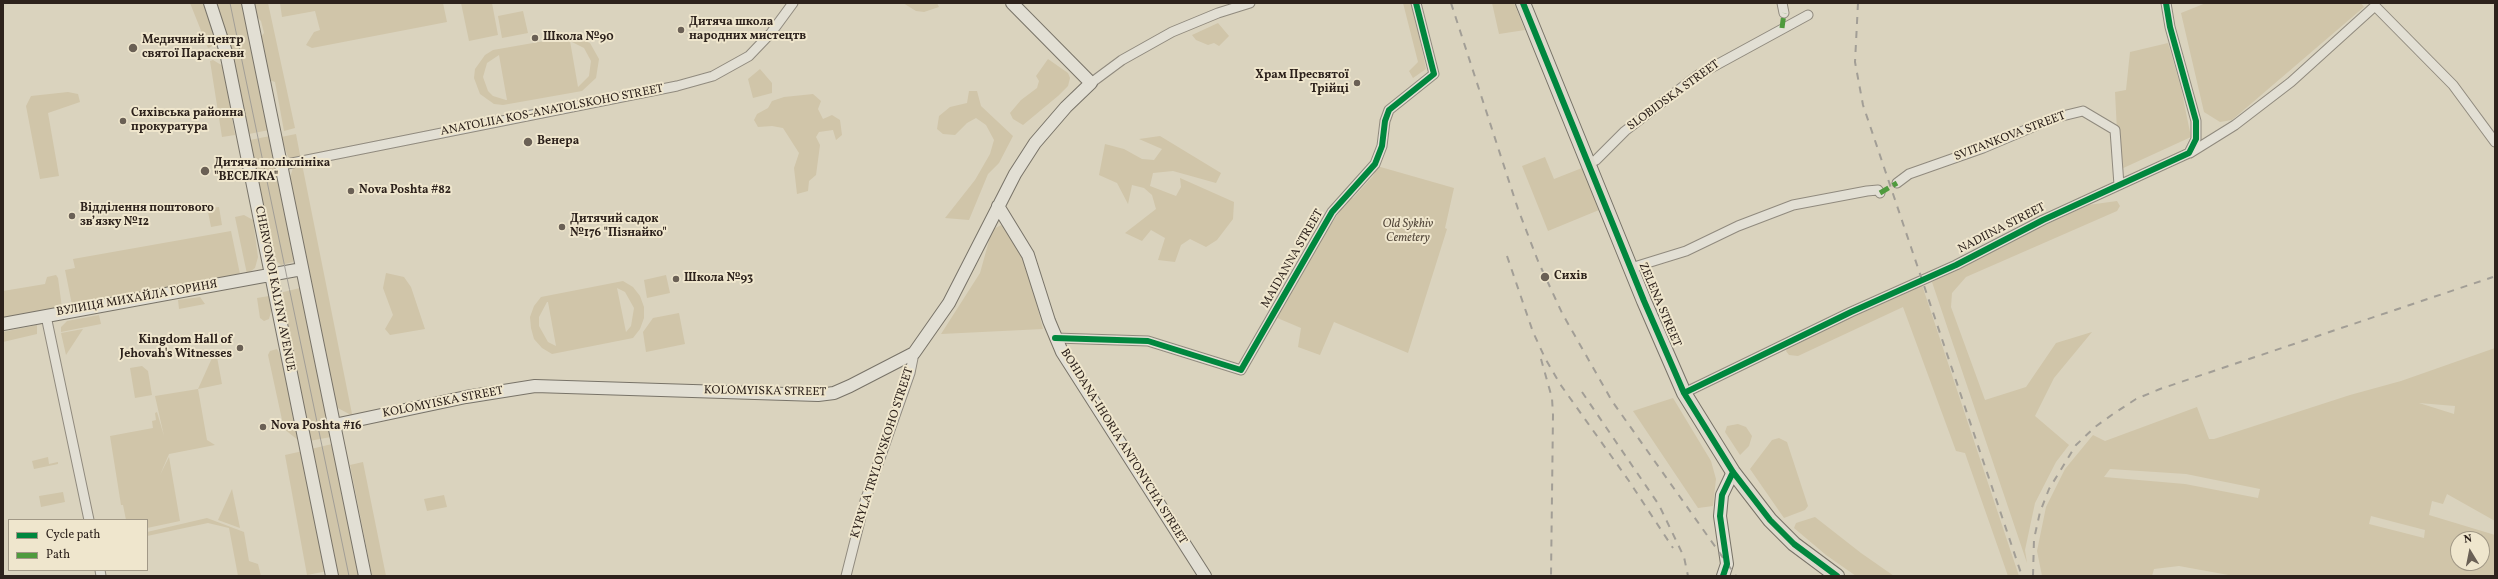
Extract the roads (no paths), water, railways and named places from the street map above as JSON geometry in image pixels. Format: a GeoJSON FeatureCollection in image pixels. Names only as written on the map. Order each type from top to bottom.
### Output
{"type":"FeatureCollection","features":[{"type":"Feature","properties":{"kind":"main road","name":"CHERVONOI KALYNY AVENUE"},"geometry":{"type":"LineString","coordinates":[[210,3],[226,52],[332,576]]}},
{"type":"Feature","properties":{"kind":"main road"},"geometry":{"type":"LineString","coordinates":[[248,3],[365,576]]}},
{"type":"Feature","properties":{"kind":"main road"},"geometry":{"type":"LineString","coordinates":[[1012,3],[1091,83]]}},
{"type":"Feature","properties":{"kind":"main road","name":"ZELENA STREET"},"geometry":{"type":"LineString","coordinates":[[1523,3],[1588,164],[1684,393],[1733,472],[1778,529],[1794,544],[1837,576]]}},
{"type":"Feature","properties":{"kind":"main road","name":"KOLOMYISKA STREET"},"geometry":{"type":"LineString","coordinates":[[334,425],[466,397],[535,386],[818,395],[834,393],[850,386],[914,353],[953,296],[998,206],[1035,143],[1066,107],[1091,83]]}},
{"type":"Feature","properties":{"kind":"main road","name":"BOHDANA-IHORIA ANTONYCHA STREET"},"geometry":{"type":"LineString","coordinates":[[998,206],[1028,255],[1055,338],[1205,576]]}},
{"type":"Feature","properties":{"kind":"main road","name":"ВУЛИЦЯ МИХАЙЛА ГОРИНЯ"},"geometry":{"type":"LineString","coordinates":[[3,324],[302,269]]}},
{"type":"Feature","properties":{"kind":"main road"},"geometry":{"type":"LineString","coordinates":[[1723,576],[1727,564],[1720,516],[1721,502],[1722,496],[1733,472]]}},
{"type":"Feature","properties":{"kind":"street","name":"ANATOLIIA KOS-ANATOLSKOHO STREET"},"geometry":{"type":"LineString","coordinates":[[282,165],[638,94],[713,76],[749,56],[771,33],[793,3]]}},
{"type":"Feature","properties":{"kind":"street"},"geometry":{"type":"LineString","coordinates":[[1091,83],[1122,60],[1172,32],[1212,15],[1250,3]]}},
{"type":"Feature","properties":{"kind":"street","name":"MAIDANNA STREET"},"geometry":{"type":"LineString","coordinates":[[1055,338],[1148,341],[1241,370],[1332,212],[1375,164],[1382,146],[1385,121],[1389,110],[1434,74],[1416,3]]}},
{"type":"Feature","properties":{"kind":"street"},"geometry":{"type":"LineString","coordinates":[[1782,3],[1784,13]]}},
{"type":"Feature","properties":{"kind":"street"},"geometry":{"type":"LineString","coordinates":[[2166,3],[2170,27],[2196,121],[2196,139],[2189,153]]}},
{"type":"Feature","properties":{"kind":"street","name":"NADIINA STREET"},"geometry":{"type":"LineString","coordinates":[[1684,393],[1851,312],[1956,265],[2043,220],[2189,153],[2235,125],[2291,82],[2375,6],[2453,84],[2495,142]]}},
{"type":"Feature","properties":{"kind":"street","name":"SLOBIDSKA STREET"},"geometry":{"type":"LineString","coordinates":[[1588,164],[1596,160],[1625,131],[1698,76],[1808,15]]}},
{"type":"Feature","properties":{"kind":"street","name":"SVITANKOVA STREET"},"geometry":{"type":"LineString","coordinates":[[1897,183],[1909,174],[1983,148],[2054,118],[2082,111],[2115,130],[2119,185]]}},
{"type":"Feature","properties":{"kind":"street"},"geometry":{"type":"LineString","coordinates":[[1631,268],[1686,251],[1738,226],[1793,205],[1867,190],[1874,190],[1880,193]]}},
{"type":"Feature","properties":{"kind":"street"},"geometry":{"type":"LineString","coordinates":[[46,316],[89,519]]}},
{"type":"Feature","properties":{"kind":"street","name":"KYRYLA TRYLOVSKOHO STREET"},"geometry":{"type":"LineString","coordinates":[[846,576],[865,501],[910,373],[914,353]]}},
{"type":"Feature","properties":{"kind":"tram line"},"geometry":{"type":"LineString","coordinates":[[230,3],[349,576]]}},
{"type":"Feature","properties":{"kind":"railway"},"geometry":{"type":"LineString","coordinates":[[1451,3],[1518,209],[1538,261],[1562,313],[1612,401],[1736,576]]}},
{"type":"Feature","properties":{"kind":"railway"},"geometry":{"type":"LineString","coordinates":[[1858,3],[1855,62],[1863,105],[2022,576]]}},
{"type":"Feature","properties":{"kind":"railway"},"geometry":{"type":"LineString","coordinates":[[1507,256],[1533,332],[1545,358],[1560,384],[1629,481],[1673,548]]}},
{"type":"Feature","properties":{"kind":"railway"},"geometry":{"type":"LineString","coordinates":[[2033,576],[2034,539],[2040,512],[2049,489],[2076,445],[2095,427],[2136,399],[2160,389],[2493,277]]}},
{"type":"Feature","properties":{"kind":"railway"},"geometry":{"type":"LineString","coordinates":[[1541,359],[1552,398],[1553,415],[1551,576]]}},
{"type":"Feature","properties":{"kind":"railway"},"geometry":{"type":"LineString","coordinates":[[1582,392],[1659,505],[1684,557],[1688,576]]}},
{"type":"Feature","properties":{"kind":"place","name":"Дитяча школа народних мистецтв"},"geometry":{"type":"Point","coordinates":[681,30]}},
{"type":"Feature","properties":{"kind":"place","name":"Школа №90"},"geometry":{"type":"Point","coordinates":[535,38]}},
{"type":"Feature","properties":{"kind":"place","name":"Медичний центр святої Параскеви"},"geometry":{"type":"Point","coordinates":[133,48]}},
{"type":"Feature","properties":{"kind":"place","name":"Храм Пресвятої Трійці"},"geometry":{"type":"Point","coordinates":[1357,83]}},
{"type":"Feature","properties":{"kind":"place","name":"Сихівська районна прокуратура"},"geometry":{"type":"Point","coordinates":[123,121]}},
{"type":"Feature","properties":{"kind":"place","name":"Венера"},"geometry":{"type":"Point","coordinates":[528,142]}},
{"type":"Feature","properties":{"kind":"place","name":"Дитяча поліклініка \"ВЕСЕЛКА\""},"geometry":{"type":"Point","coordinates":[205,171]}},
{"type":"Feature","properties":{"kind":"place","name":"Nova Poshta #82"},"geometry":{"type":"Point","coordinates":[351,191]}},
{"type":"Feature","properties":{"kind":"place","name":"Відділення поштового зв’язку №12"},"geometry":{"type":"Point","coordinates":[72,216]}},
{"type":"Feature","properties":{"kind":"place","name":"Дитячий садок №176 \"Пізнайко\""},"geometry":{"type":"Point","coordinates":[562,227]}},
{"type":"Feature","properties":{"kind":"place","name":"Сихів"},"geometry":{"type":"Point","coordinates":[1545,277]}},
{"type":"Feature","properties":{"kind":"place","name":"Школа №93"},"geometry":{"type":"Point","coordinates":[676,279]}},
{"type":"Feature","properties":{"kind":"place","name":"Kingdom Hall of Jehovah's Witnesses"},"geometry":{"type":"Point","coordinates":[240,348]}},
{"type":"Feature","properties":{"kind":"place","name":"Nova Poshta #16"},"geometry":{"type":"Point","coordinates":[263,427]}},
{"type":"Feature","properties":{"kind":"park label","name":"Old Sykhiv Cemetery"},"geometry":{"type":"Point","coordinates":[1408,232]}}]}
